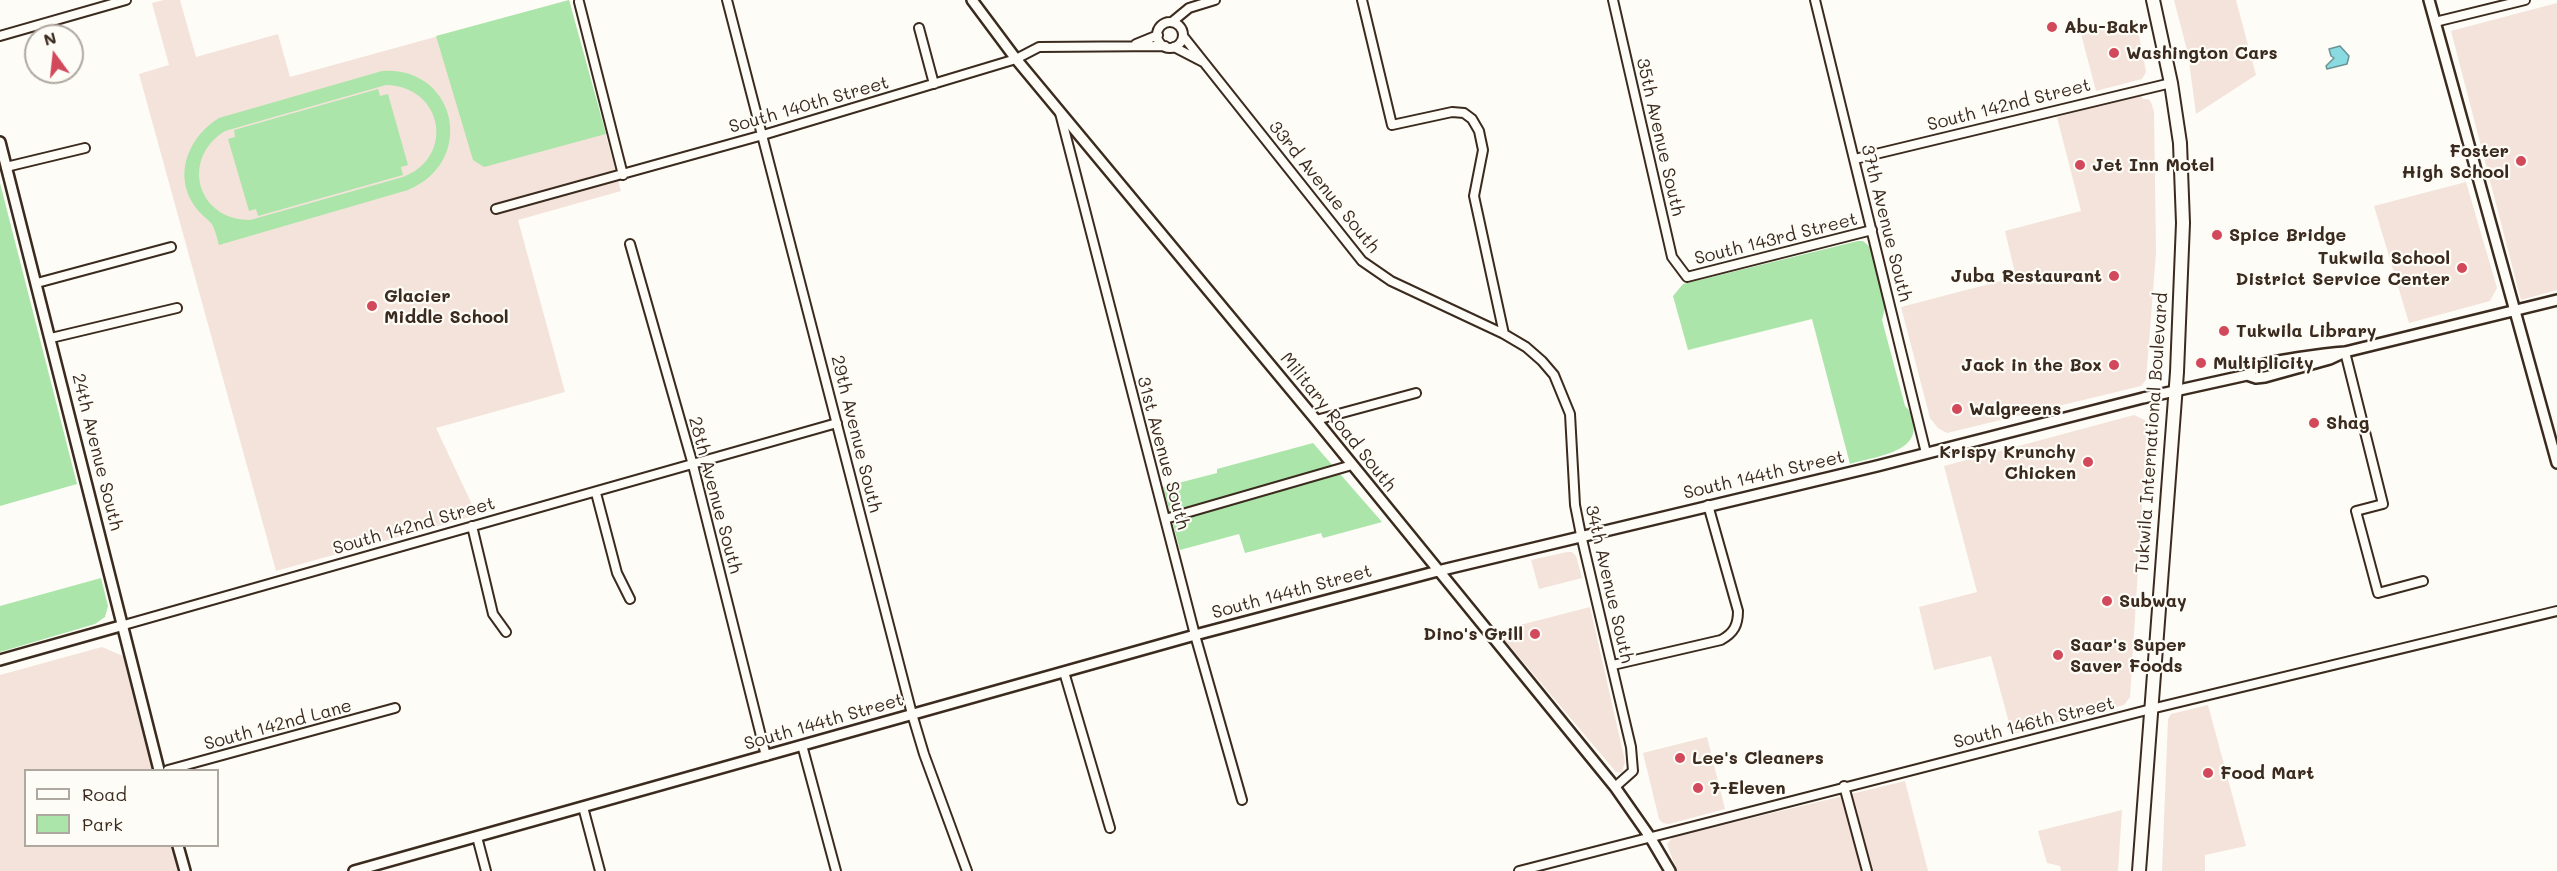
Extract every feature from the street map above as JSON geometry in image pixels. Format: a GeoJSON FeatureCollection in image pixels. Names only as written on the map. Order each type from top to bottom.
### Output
{"type":"FeatureCollection","features":[{"type":"Feature","properties":{"kind":"main road","name":"Tukwila International Boulevard"},"geometry":{"type":"LineString","coordinates":[[2139,871],[2175,391],[2183,222],[2181,150],[2171,83],[2153,0]]}},
{"type":"Feature","properties":{"kind":"street"},"geometry":{"type":"LineString","coordinates":[[0,36],[126,0]]}},
{"type":"Feature","properties":{"kind":"street","name":"29th Avenue South"},"geometry":{"type":"LineString","coordinates":[[727,0],[912,714],[924,754],[967,871]]}},
{"type":"Feature","properties":{"kind":"street","name":"Military Road South"},"geometry":{"type":"LineString","coordinates":[[972,0],[1060,113],[1316,420],[1615,786],[1670,871]]}},
{"type":"Feature","properties":{"kind":"street"},"geometry":{"type":"LineString","coordinates":[[1181,17],[1180,26],[1183,36],[1180,43],[1174,47],[1165,46],[1160,42],[1158,35],[1161,26],[1181,17],[1190,8],[1215,0]]}},
{"type":"Feature","properties":{"kind":"street"},"geometry":{"type":"LineString","coordinates":[[1362,0],[1392,125],[1452,112],[1464,113],[1472,119],[1479,131],[1483,150],[1474,196],[1504,334]]}},
{"type":"Feature","properties":{"kind":"street","name":"35th Avenue South"},"geometry":{"type":"LineString","coordinates":[[1613,0],[1672,257],[1687,277]]}},
{"type":"Feature","properties":{"kind":"street","name":"37th Avenue South"},"geometry":{"type":"LineString","coordinates":[[1815,0],[1856,159],[1926,453]]}},
{"type":"Feature","properties":{"kind":"street"},"geometry":{"type":"LineString","coordinates":[[2429,0],[2557,463]]}},
{"type":"Feature","properties":{"kind":"street"},"geometry":{"type":"LineString","coordinates":[[2435,22],[2525,0]]}},
{"type":"Feature","properties":{"kind":"street"},"geometry":{"type":"LineString","coordinates":[[579,2],[623,175]]}},
{"type":"Feature","properties":{"kind":"street"},"geometry":{"type":"LineString","coordinates":[[1172,22],[1180,26]]}},
{"type":"Feature","properties":{"kind":"street"},"geometry":{"type":"LineString","coordinates":[[919,28],[934,84]]}},
{"type":"Feature","properties":{"kind":"street","name":"South 140th Street"},"geometry":{"type":"LineString","coordinates":[[1132,45],[1158,35]]}},
{"type":"Feature","properties":{"kind":"street","name":"33rd Avenue South"},"geometry":{"type":"LineString","coordinates":[[1183,36],[1362,261],[1391,281],[1504,334]]}},
{"type":"Feature","properties":{"kind":"street","name":"South 140th Street"},"geometry":{"type":"LineString","coordinates":[[496,209],[763,135],[1016,59],[1040,47],[1132,45],[1147,48],[1165,46]]}},
{"type":"Feature","properties":{"kind":"street","name":"33rd Avenue South"},"geometry":{"type":"LineString","coordinates":[[1174,47],[1207,64]]}},
{"type":"Feature","properties":{"kind":"street","name":"South 142nd Street"},"geometry":{"type":"LineString","coordinates":[[1856,159],[2171,83]]}},
{"type":"Feature","properties":{"kind":"street","name":"31st Avenue South"},"geometry":{"type":"LineString","coordinates":[[1060,113],[1195,635],[1242,800]]}},
{"type":"Feature","properties":{"kind":"street","name":"24th Avenue South"},"geometry":{"type":"LineString","coordinates":[[0,142],[124,625],[159,769]]}},
{"type":"Feature","properties":{"kind":"street"},"geometry":{"type":"LineString","coordinates":[[6,167],[85,148]]}},
{"type":"Feature","properties":{"kind":"street","name":"South 143rd Street"},"geometry":{"type":"LineString","coordinates":[[1687,277],[1872,230]]}},
{"type":"Feature","properties":{"kind":"street","name":"28th Avenue South"},"geometry":{"type":"LineString","coordinates":[[630,244],[693,465],[766,756]]}},
{"type":"Feature","properties":{"kind":"street"},"geometry":{"type":"LineString","coordinates":[[37,283],[171,247]]}},
{"type":"Feature","properties":{"kind":"street","name":"South 144th Street"},"geometry":{"type":"LineString","coordinates":[[354,871],[1195,635],[1438,571],[2175,391],[2247,375],[2256,378],[2265,377],[2330,359],[2345,352],[2557,300]]}},
{"type":"Feature","properties":{"kind":"street"},"geometry":{"type":"LineString","coordinates":[[51,338],[177,308]]}},
{"type":"Feature","properties":{"kind":"street","name":"34th Avenue South"},"geometry":{"type":"LineString","coordinates":[[1504,334],[1542,360],[1554,375],[1563,394],[1572,427],[1575,505],[1633,762],[1633,771],[1615,786]]}},
{"type":"Feature","properties":{"kind":"street"},"geometry":{"type":"LineString","coordinates":[[2345,352],[2383,504],[2356,511],[2378,593],[2423,581]]}},
{"type":"Feature","properties":{"kind":"street"},"geometry":{"type":"LineString","coordinates":[[1316,420],[1416,393]]}},
{"type":"Feature","properties":{"kind":"street","name":"South 142nd Street"},"geometry":{"type":"LineString","coordinates":[[0,660],[837,423]]}},
{"type":"Feature","properties":{"kind":"street"},"geometry":{"type":"LineString","coordinates":[[1165,519],[1352,465]]}},
{"type":"Feature","properties":{"kind":"street"},"geometry":{"type":"LineString","coordinates":[[596,493],[617,573],[630,599]]}},
{"type":"Feature","properties":{"kind":"street"},"geometry":{"type":"LineString","coordinates":[[1612,665],[1721,640],[1734,630],[1738,621],[1738,611],[1708,505]]}},
{"type":"Feature","properties":{"kind":"street"},"geometry":{"type":"LineString","coordinates":[[472,526],[493,614],[506,632]]}},
{"type":"Feature","properties":{"kind":"street","name":"South 146th Street"},"geometry":{"type":"LineString","coordinates":[[1520,871],[2151,708],[2557,611]]}},
{"type":"Feature","properties":{"kind":"street"},"geometry":{"type":"LineString","coordinates":[[1064,672],[1110,828]]}},
{"type":"Feature","properties":{"kind":"street","name":"South 142nd Lane"},"geometry":{"type":"LineString","coordinates":[[175,769],[395,708]]}},
{"type":"Feature","properties":{"kind":"street"},"geometry":{"type":"LineString","coordinates":[[802,745],[836,871]]}},
{"type":"Feature","properties":{"kind":"street"},"geometry":{"type":"LineString","coordinates":[[1844,786],[1867,871]]}},
{"type":"Feature","properties":{"kind":"street"},"geometry":{"type":"LineString","coordinates":[[583,807],[600,871]]}},
{"type":"Feature","properties":{"kind":"street"},"geometry":{"type":"LineString","coordinates":[[477,837],[486,871]]}},
{"type":"Feature","properties":{"kind":"street"},"geometry":{"type":"LineString","coordinates":[[178,847],[185,871]]}},
{"type":"Feature","properties":{"kind":"shaded area","name":"Glacier Middle School"},"geometry":{"type":"Polygon","coordinates":[[[180,0],[196,57],[278,34],[290,77],[569,0],[621,191],[518,220],[565,392],[436,428],[477,515],[276,571],[139,74],[169,65],[152,3],[180,0]]]}},
{"type":"Feature","properties":{"kind":"shaded area"},"geometry":{"type":"Polygon","coordinates":[[[2174,0],[2236,0],[2256,75],[2196,114],[2188,54],[2174,0]]]}},
{"type":"Feature","properties":{"kind":"shaded area","name":"Foster High School"},"geometry":{"type":"Polygon","coordinates":[[[2557,3],[2557,290],[2521,300],[2451,31],[2557,3]]]}},
{"type":"Feature","properties":{"kind":"shaded area","name":"Washington Cars"},"geometry":{"type":"Polygon","coordinates":[[[2136,20],[2146,72],[2142,79],[2096,91],[2081,34],[2136,20]]]}},
{"type":"Feature","properties":{"kind":"shaded area"},"geometry":{"type":"Polygon","coordinates":[[[2141,95],[2143,99],[2151,102],[2154,112],[2156,253],[2146,380],[2141,386],[1947,433],[1938,428],[1930,418],[1901,307],[2016,277],[2005,231],[2081,211],[2057,117],[2141,95]]]}},
{"type":"Feature","properties":{"kind":"shaded area"},"geometry":{"type":"Polygon","coordinates":[[[2466,182],[2497,288],[2490,301],[2409,323],[2374,206],[2466,182]]]}},
{"type":"Feature","properties":{"kind":"shaded area"},"geometry":{"type":"Polygon","coordinates":[[[2134,415],[2145,420],[2147,426],[2130,697],[2124,705],[2012,734],[1991,656],[1934,670],[1919,607],[1977,592],[1944,466],[2134,415]]]}},
{"type":"Feature","properties":{"kind":"shaded area"},"geometry":{"type":"Polygon","coordinates":[[[1572,552],[1576,556],[1582,578],[1539,589],[1531,560],[1572,552]]]}},
{"type":"Feature","properties":{"kind":"shaded area"},"geometry":{"type":"Polygon","coordinates":[[[1590,607],[1625,761],[1622,773],[1616,772],[1497,631],[1590,607]]]}},
{"type":"Feature","properties":{"kind":"shaded area"},"geometry":{"type":"Polygon","coordinates":[[[102,647],[123,656],[152,769],[24,769],[24,847],[171,847],[178,871],[0,871],[0,675],[102,647]]]}},
{"type":"Feature","properties":{"kind":"shaded area"},"geometry":{"type":"Polygon","coordinates":[[[2208,705],[2246,846],[2205,855],[2205,871],[2162,871],[2168,719],[2171,714],[2208,705]]]}},
{"type":"Feature","properties":{"kind":"shaded area"},"geometry":{"type":"Polygon","coordinates":[[[1707,737],[1725,809],[1669,824],[1663,823],[1659,819],[1643,753],[1707,737]]]}},
{"type":"Feature","properties":{"kind":"shaded area"},"geometry":{"type":"Polygon","coordinates":[[[1905,781],[1928,871],[1677,871],[1667,844],[1673,837],[1905,781]]]}},
{"type":"Feature","properties":{"kind":"shaded area"},"geometry":{"type":"Polygon","coordinates":[[[2122,810],[2118,871],[2061,871],[2060,866],[2047,863],[2038,831],[2122,810]]]}},
{"type":"Feature","properties":{"kind":"green space"},"geometry":{"type":"Polygon","coordinates":[[[569,0],[606,134],[484,167],[473,160],[436,36],[569,0]]]}},
{"type":"Feature","properties":{"kind":"green space"},"geometry":{"type":"Polygon","coordinates":[[[382,71],[407,74],[427,84],[441,99],[449,118],[450,139],[444,159],[430,177],[408,190],[219,245],[211,223],[192,202],[187,190],[185,167],[193,144],[200,134],[219,118],[382,71]],[[386,85],[225,131],[211,143],[202,157],[199,171],[201,186],[207,199],[217,210],[232,217],[250,220],[403,177],[420,167],[431,154],[436,139],[436,124],[430,109],[420,97],[405,88],[386,85]]]}},
{"type":"Feature","properties":{"kind":"green space"},"geometry":{"type":"Polygon","coordinates":[[[378,89],[380,96],[388,94],[408,165],[401,167],[403,175],[258,216],[256,209],[249,211],[228,139],[235,137],[234,130],[378,89]]]}},
{"type":"Feature","properties":{"kind":"green space"},"geometry":{"type":"Polygon","coordinates":[[[0,183],[77,484],[0,506],[0,183]]]}},
{"type":"Feature","properties":{"kind":"green space"},"geometry":{"type":"Polygon","coordinates":[[[1863,241],[1870,247],[1885,308],[1882,320],[1905,406],[1913,423],[1913,433],[1909,441],[1892,452],[1850,464],[1812,319],[1688,350],[1673,296],[1683,284],[1863,241]]]}},
{"type":"Feature","properties":{"kind":"green space"},"geometry":{"type":"Polygon","coordinates":[[[1313,443],[1382,522],[1323,538],[1321,533],[1245,553],[1239,534],[1180,550],[1163,487],[1217,473],[1217,469],[1313,443]]]}},
{"type":"Feature","properties":{"kind":"green space"},"geometry":{"type":"Polygon","coordinates":[[[101,578],[108,606],[105,617],[95,624],[0,652],[0,606],[101,578]]]}},
{"type":"Feature","properties":{"kind":"water"},"geometry":{"type":"Polygon","coordinates":[[[2340,46],[2349,56],[2347,64],[2327,69],[2326,66],[2334,58],[2329,49],[2340,46]]]}},
{"type":"Feature","properties":{"kind":"place","name":"Abu-Bakr"},"geometry":{"type":"Point","coordinates":[2052,27]}},
{"type":"Feature","properties":{"kind":"place","name":"Washington Cars"},"geometry":{"type":"Point","coordinates":[2114,53]}},
{"type":"Feature","properties":{"kind":"place","name":"Foster High School"},"geometry":{"type":"Point","coordinates":[2521,161]}},
{"type":"Feature","properties":{"kind":"place","name":"Jet Inn Motel"},"geometry":{"type":"Point","coordinates":[2080,165]}},
{"type":"Feature","properties":{"kind":"place","name":"Spice Bridge"},"geometry":{"type":"Point","coordinates":[2217,235]}},
{"type":"Feature","properties":{"kind":"place","name":"Tukwila School District Service Center"},"geometry":{"type":"Point","coordinates":[2462,268]}},
{"type":"Feature","properties":{"kind":"place","name":"Juba Restaurant"},"geometry":{"type":"Point","coordinates":[2114,276]}},
{"type":"Feature","properties":{"kind":"place","name":"Glacier Middle School"},"geometry":{"type":"Point","coordinates":[372,306]}},
{"type":"Feature","properties":{"kind":"place","name":"Tukwila Library"},"geometry":{"type":"Point","coordinates":[2224,331]}},
{"type":"Feature","properties":{"kind":"place","name":"Multiplicity"},"geometry":{"type":"Point","coordinates":[2201,363]}},
{"type":"Feature","properties":{"kind":"place","name":"Jack in the Box"},"geometry":{"type":"Point","coordinates":[2114,365]}},
{"type":"Feature","properties":{"kind":"place","name":"Walgreens"},"geometry":{"type":"Point","coordinates":[1957,409]}},
{"type":"Feature","properties":{"kind":"place","name":"Shag"},"geometry":{"type":"Point","coordinates":[2314,423]}},
{"type":"Feature","properties":{"kind":"place","name":"Krispy Krunchy Chicken"},"geometry":{"type":"Point","coordinates":[2088,462]}},
{"type":"Feature","properties":{"kind":"place","name":"Subway"},"geometry":{"type":"Point","coordinates":[2107,601]}},
{"type":"Feature","properties":{"kind":"place","name":"Dino's Grill"},"geometry":{"type":"Point","coordinates":[1535,634]}},
{"type":"Feature","properties":{"kind":"place","name":"Saar's Super Saver Foods"},"geometry":{"type":"Point","coordinates":[2058,655]}},
{"type":"Feature","properties":{"kind":"place","name":"Lee's Cleaners"},"geometry":{"type":"Point","coordinates":[1680,758]}},
{"type":"Feature","properties":{"kind":"place","name":"Food Mart"},"geometry":{"type":"Point","coordinates":[2208,773]}},
{"type":"Feature","properties":{"kind":"place","name":"7-Eleven"},"geometry":{"type":"Point","coordinates":[1698,788]}}]}
